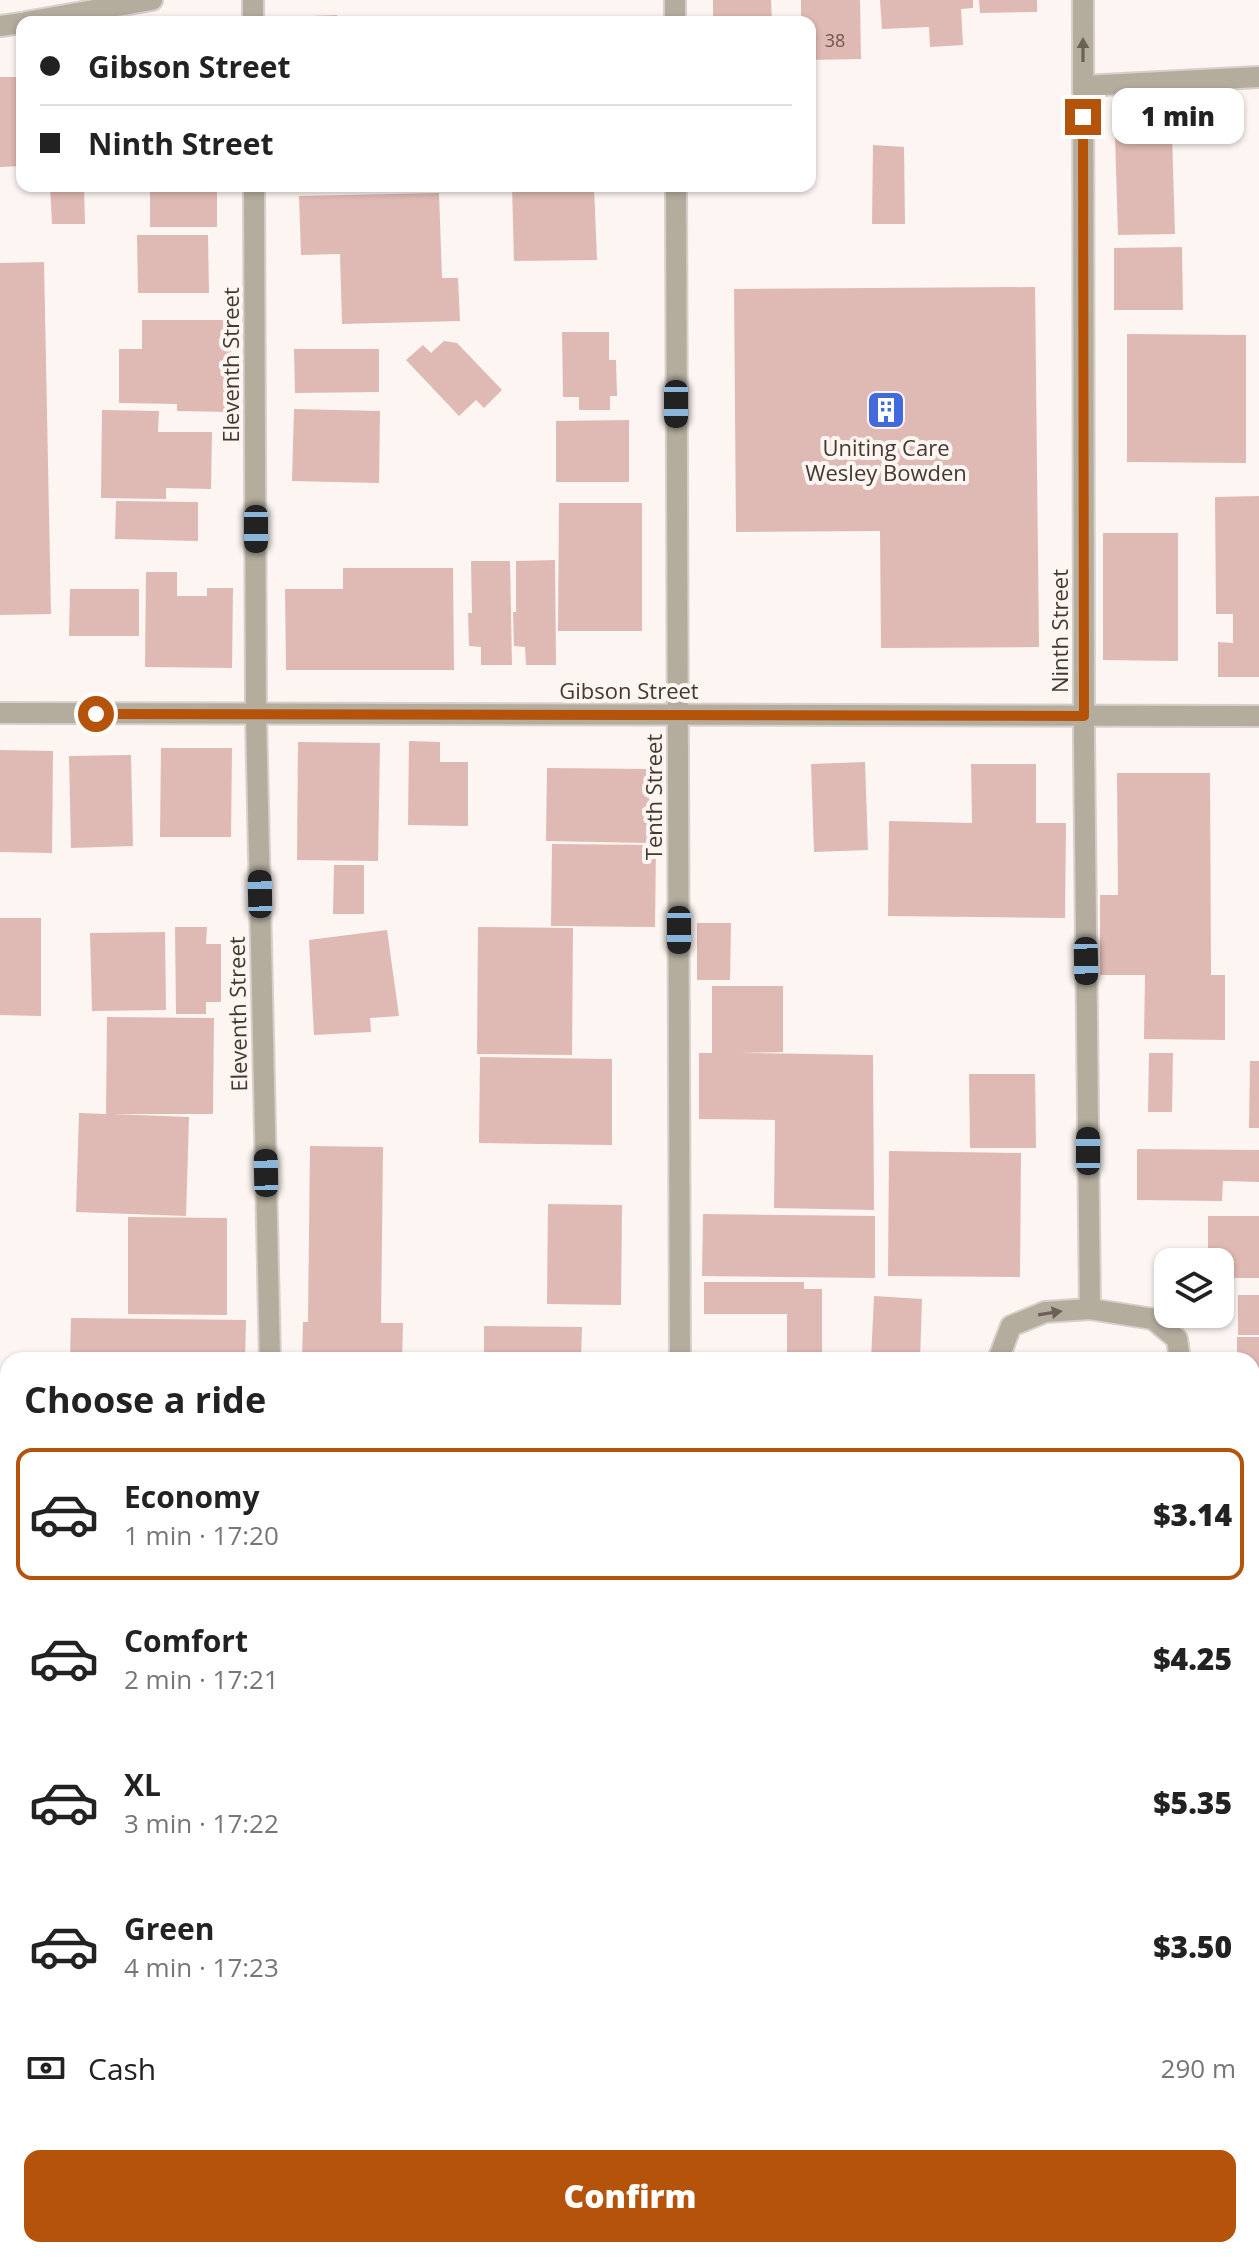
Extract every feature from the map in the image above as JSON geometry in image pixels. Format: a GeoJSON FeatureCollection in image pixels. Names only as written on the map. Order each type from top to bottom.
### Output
{"type":"FeatureCollection","features":[{"type":"Feature","properties":{"kind":"street"},"geometry":{"type":"LineString","coordinates":[[59,16],[152,0]]}},
{"type":"Feature","properties":{"kind":"street","name":"Ninth Street"},"geometry":{"type":"LineString","coordinates":[[1083,0],[1084,716],[1090,1309]]}},
{"type":"Feature","properties":{"kind":"street"},"geometry":{"type":"LineString","coordinates":[[1083,86],[1259,77]]}},
{"type":"Feature","properties":{"kind":"street","name":"Eleventh Street"},"geometry":{"type":"LineString","coordinates":[[254,192],[256,715],[270,1352]]}},
{"type":"Feature","properties":{"kind":"street","name":"Tenth Street"},"geometry":{"type":"LineString","coordinates":[[676,192],[680,1352]]}},
{"type":"Feature","properties":{"kind":"street","name":"Gibson Street"},"geometry":{"type":"LineString","coordinates":[[0,713],[1259,716]]}},
{"type":"Feature","properties":{"kind":"street"},"geometry":{"type":"LineString","coordinates":[[1001,1352],[1011,1326],[1045,1312],[1090,1309],[1153,1319],[1177,1339],[1179,1352]]}},
{"type":"Feature","properties":{"kind":"building"},"geometry":{"type":"Polygon","coordinates":[[[713,0],[771,0],[772,16],[713,16],[713,0]]]}},
{"type":"Feature","properties":{"kind":"building"},"geometry":{"type":"Polygon","coordinates":[[[801,0],[860,0],[861,59],[816,60],[816,16],[801,16],[801,0]]]}},
{"type":"Feature","properties":{"kind":"building"},"geometry":{"type":"Polygon","coordinates":[[[880,0],[973,0],[973,8],[961,9],[963,45],[930,47],[929,27],[882,29],[880,0]]]}},
{"type":"Feature","properties":{"kind":"building"},"geometry":{"type":"Polygon","coordinates":[[[979,0],[1037,0],[1037,12],[980,13],[979,0]]]}},
{"type":"Feature","properties":{"kind":"building"},"geometry":{"type":"Polygon","coordinates":[[[0,77],[16,77],[16,166],[0,167],[0,77]]]}},
{"type":"Feature","properties":{"kind":"building"},"geometry":{"type":"Polygon","coordinates":[[[1172,134],[1175,234],[1118,235],[1115,135],[1172,134]]]}},
{"type":"Feature","properties":{"kind":"building"},"geometry":{"type":"Polygon","coordinates":[[[873,145],[904,147],[905,224],[872,224],[873,145]]]}},
{"type":"Feature","properties":{"kind":"building"},"geometry":{"type":"Polygon","coordinates":[[[50,192],[84,192],[85,224],[52,224],[50,192]]]}},
{"type":"Feature","properties":{"kind":"building"},"geometry":{"type":"Polygon","coordinates":[[[150,192],[217,192],[217,227],[150,227],[150,192]]]}},
{"type":"Feature","properties":{"kind":"building"},"geometry":{"type":"Polygon","coordinates":[[[512,192],[594,192],[597,260],[514,261],[512,192]]]}},
{"type":"Feature","properties":{"kind":"building"},"geometry":{"type":"Polygon","coordinates":[[[439,193],[442,278],[458,278],[460,321],[342,324],[340,254],[301,255],[299,196],[439,193]]]}},
{"type":"Feature","properties":{"kind":"building"},"geometry":{"type":"Polygon","coordinates":[[[137,235],[208,235],[209,293],[138,293],[137,235]]]}},
{"type":"Feature","properties":{"kind":"building"},"geometry":{"type":"Polygon","coordinates":[[[1182,247],[1183,310],[1114,310],[1114,248],[1182,247]]]}},
{"type":"Feature","properties":{"kind":"building"},"geometry":{"type":"Polygon","coordinates":[[[44,262],[51,614],[0,615],[0,263],[44,262]]]}},
{"type":"Feature","properties":{"kind":"building","name":"Uniting Care Wesley Bowden"},"geometry":{"type":"Polygon","coordinates":[[[1035,287],[1039,647],[881,648],[880,531],[736,532],[734,289],[1035,287]]]}},
{"type":"Feature","properties":{"kind":"building"},"geometry":{"type":"Polygon","coordinates":[[[142,320],[231,320],[230,412],[177,411],[177,404],[119,403],[119,349],[142,349],[142,320]]]}},
{"type":"Feature","properties":{"kind":"building"},"geometry":{"type":"Polygon","coordinates":[[[562,332],[609,332],[609,360],[616,360],[617,396],[610,396],[610,410],[579,410],[579,397],[563,397],[562,332]]]}},
{"type":"Feature","properties":{"kind":"building"},"geometry":{"type":"Polygon","coordinates":[[[1127,334],[1246,335],[1246,463],[1127,462],[1127,334]]]}},
{"type":"Feature","properties":{"kind":"building"},"geometry":{"type":"Polygon","coordinates":[[[444,341],[457,343],[502,390],[484,408],[476,400],[459,416],[406,360],[423,345],[431,353],[444,341]]]}},
{"type":"Feature","properties":{"kind":"building"},"geometry":{"type":"Polygon","coordinates":[[[294,349],[379,349],[379,392],[295,393],[294,349]]]}},
{"type":"Feature","properties":{"kind":"building"},"geometry":{"type":"Polygon","coordinates":[[[294,409],[380,411],[379,483],[292,481],[294,409]]]}},
{"type":"Feature","properties":{"kind":"building"},"geometry":{"type":"Polygon","coordinates":[[[102,410],[159,411],[158,432],[212,432],[211,489],[166,488],[166,499],[101,498],[102,410]]]}},
{"type":"Feature","properties":{"kind":"building"},"geometry":{"type":"Polygon","coordinates":[[[629,420],[629,482],[556,482],[556,421],[629,420]]]}},
{"type":"Feature","properties":{"kind":"building"},"geometry":{"type":"Polygon","coordinates":[[[1259,496],[1259,677],[1218,677],[1218,642],[1233,643],[1233,614],[1216,614],[1215,497],[1259,496]]]}},
{"type":"Feature","properties":{"kind":"building"},"geometry":{"type":"Polygon","coordinates":[[[116,501],[198,502],[198,541],[115,539],[116,501]]]}},
{"type":"Feature","properties":{"kind":"building"},"geometry":{"type":"Polygon","coordinates":[[[559,503],[642,503],[642,631],[558,631],[559,503]]]}},
{"type":"Feature","properties":{"kind":"building"},"geometry":{"type":"Polygon","coordinates":[[[1103,533],[1178,533],[1178,661],[1103,660],[1103,533]]]}},
{"type":"Feature","properties":{"kind":"building"},"geometry":{"type":"Polygon","coordinates":[[[555,560],[556,665],[526,665],[525,647],[514,646],[516,561],[555,560]]]}},
{"type":"Feature","properties":{"kind":"building"},"geometry":{"type":"Polygon","coordinates":[[[471,561],[510,561],[512,665],[481,665],[481,647],[469,646],[471,561]]]}},
{"type":"Feature","properties":{"kind":"building"},"geometry":{"type":"Polygon","coordinates":[[[343,568],[453,568],[454,670],[286,670],[285,589],[343,589],[343,568]]]}},
{"type":"Feature","properties":{"kind":"building"},"geometry":{"type":"Polygon","coordinates":[[[146,572],[177,572],[177,596],[207,596],[207,588],[233,588],[232,668],[145,667],[146,572]]]}},
{"type":"Feature","properties":{"kind":"building"},"geometry":{"type":"Polygon","coordinates":[[[70,589],[139,589],[139,636],[69,636],[70,589]]]}},
{"type":"Feature","properties":{"kind":"building"},"geometry":{"type":"Polygon","coordinates":[[[409,741],[440,742],[440,762],[468,762],[468,826],[408,825],[409,741]]]}},
{"type":"Feature","properties":{"kind":"building"},"geometry":{"type":"Polygon","coordinates":[[[298,742],[380,743],[378,861],[297,860],[298,742]]]}},
{"type":"Feature","properties":{"kind":"building"},"geometry":{"type":"Polygon","coordinates":[[[161,748],[232,748],[231,837],[160,837],[161,748]]]}},
{"type":"Feature","properties":{"kind":"building"},"geometry":{"type":"Polygon","coordinates":[[[0,750],[53,751],[52,853],[0,852],[0,750]]]}},
{"type":"Feature","properties":{"kind":"building"},"geometry":{"type":"Polygon","coordinates":[[[131,755],[133,846],[71,848],[69,756],[131,755]]]}},
{"type":"Feature","properties":{"kind":"building"},"geometry":{"type":"Polygon","coordinates":[[[865,762],[868,850],[814,852],[811,764],[865,762]]]}},
{"type":"Feature","properties":{"kind":"building"},"geometry":{"type":"Polygon","coordinates":[[[971,764],[1036,764],[1036,823],[1066,823],[1065,918],[888,916],[889,821],[972,823],[971,764]]]}},
{"type":"Feature","properties":{"kind":"building"},"geometry":{"type":"Polygon","coordinates":[[[547,768],[649,769],[649,843],[546,841],[547,768]]]}},
{"type":"Feature","properties":{"kind":"building"},"geometry":{"type":"Polygon","coordinates":[[[1117,773],[1210,773],[1211,975],[1225,975],[1225,1040],[1144,1039],[1145,975],[1100,975],[1100,895],[1118,895],[1117,773]]]}},
{"type":"Feature","properties":{"kind":"building"},"geometry":{"type":"Polygon","coordinates":[[[552,844],[656,845],[655,927],[551,926],[552,844]]]}},
{"type":"Feature","properties":{"kind":"building"},"geometry":{"type":"Polygon","coordinates":[[[334,865],[364,865],[364,914],[333,914],[334,865]]]}},
{"type":"Feature","properties":{"kind":"building"},"geometry":{"type":"Polygon","coordinates":[[[0,918],[41,918],[41,1016],[0,1015],[0,918]]]}},
{"type":"Feature","properties":{"kind":"building"},"geometry":{"type":"Polygon","coordinates":[[[697,923],[731,923],[730,980],[697,980],[697,923]]]}},
{"type":"Feature","properties":{"kind":"building"},"geometry":{"type":"Polygon","coordinates":[[[175,927],[207,927],[206,944],[221,944],[221,1002],[206,1002],[206,1014],[176,1014],[175,927]]]}},
{"type":"Feature","properties":{"kind":"building"},"geometry":{"type":"Polygon","coordinates":[[[478,927],[573,928],[572,1055],[477,1054],[478,927]]]}},
{"type":"Feature","properties":{"kind":"building"},"geometry":{"type":"Polygon","coordinates":[[[387,930],[399,1016],[370,1018],[371,1032],[314,1035],[309,940],[387,930]]]}},
{"type":"Feature","properties":{"kind":"building"},"geometry":{"type":"Polygon","coordinates":[[[165,932],[166,1010],[92,1011],[90,933],[165,932]]]}},
{"type":"Feature","properties":{"kind":"building"},"geometry":{"type":"Polygon","coordinates":[[[712,986],[783,986],[783,1052],[739,1053],[873,1055],[874,1210],[774,1208],[775,1120],[699,1119],[699,1053],[712,1053],[712,986]]]}},
{"type":"Feature","properties":{"kind":"building"},"geometry":{"type":"Polygon","coordinates":[[[107,1017],[214,1018],[213,1114],[113,1114],[189,1117],[186,1216],[76,1212],[79,1113],[106,1114],[107,1017]]]}},
{"type":"Feature","properties":{"kind":"building"},"geometry":{"type":"Polygon","coordinates":[[[1149,1053],[1173,1053],[1172,1112],[1148,1112],[1149,1053]]]}},
{"type":"Feature","properties":{"kind":"building"},"geometry":{"type":"Polygon","coordinates":[[[480,1057],[612,1059],[612,1145],[479,1143],[480,1057]]]}},
{"type":"Feature","properties":{"kind":"building"},"geometry":{"type":"Polygon","coordinates":[[[1250,1061],[1259,1061],[1259,1128],[1249,1128],[1250,1061]]]}},
{"type":"Feature","properties":{"kind":"building"},"geometry":{"type":"Polygon","coordinates":[[[969,1074],[1035,1074],[1036,1148],[970,1148],[969,1074]]]}},
{"type":"Feature","properties":{"kind":"building"},"geometry":{"type":"Polygon","coordinates":[[[310,1146],[383,1147],[381,1323],[403,1323],[402,1352],[302,1352],[303,1322],[308,1322],[310,1146]]]}},
{"type":"Feature","properties":{"kind":"building"},"geometry":{"type":"Polygon","coordinates":[[[1137,1149],[1259,1150],[1259,1182],[1223,1181],[1222,1201],[1137,1200],[1137,1149]]]}},
{"type":"Feature","properties":{"kind":"building"},"geometry":{"type":"Polygon","coordinates":[[[889,1151],[1021,1153],[1020,1277],[888,1276],[889,1151]]]}},
{"type":"Feature","properties":{"kind":"building"},"geometry":{"type":"Polygon","coordinates":[[[548,1204],[622,1205],[621,1305],[547,1304],[548,1204]]]}},
{"type":"Feature","properties":{"kind":"building"},"geometry":{"type":"Polygon","coordinates":[[[703,1214],[875,1216],[875,1278],[702,1276],[703,1214]]]}},
{"type":"Feature","properties":{"kind":"building"},"geometry":{"type":"Polygon","coordinates":[[[1208,1216],[1259,1216],[1259,1278],[1234,1278],[1234,1248],[1208,1248],[1208,1216]]]}},
{"type":"Feature","properties":{"kind":"building"},"geometry":{"type":"Polygon","coordinates":[[[128,1217],[227,1218],[227,1315],[128,1314],[128,1217]]]}},
{"type":"Feature","properties":{"kind":"building"},"geometry":{"type":"Polygon","coordinates":[[[704,1282],[804,1282],[804,1289],[822,1289],[822,1352],[787,1352],[787,1314],[704,1314],[704,1282]]]}},
{"type":"Feature","properties":{"kind":"building"},"geometry":{"type":"Polygon","coordinates":[[[1238,1295],[1259,1295],[1259,1335],[1238,1335],[1238,1295]]]}},
{"type":"Feature","properties":{"kind":"building"},"geometry":{"type":"Polygon","coordinates":[[[874,1296],[922,1299],[920,1352],[871,1352],[874,1296]]]}},
{"type":"Feature","properties":{"kind":"building"},"geometry":{"type":"Polygon","coordinates":[[[71,1318],[246,1320],[245,1352],[70,1352],[71,1318]]]}},
{"type":"Feature","properties":{"kind":"building"},"geometry":{"type":"Polygon","coordinates":[[[484,1326],[582,1327],[581,1352],[484,1352],[484,1326]]]}},
{"type":"Feature","properties":{"kind":"building"},"geometry":{"type":"Polygon","coordinates":[[[1237,1337],[1259,1337],[1259,1352],[1237,1352],[1237,1337]]]}},
{"type":"Feature","properties":{"kind":"place","name":"Uniting Care Wesley Bowden"},"geometry":{"type":"Point","coordinates":[886,410]}},
{"type":"Feature","properties":{"kind":"route"},"geometry":{"type":"LineString","coordinates":[[96,714],[1084,716],[1083,117]]}}]}
